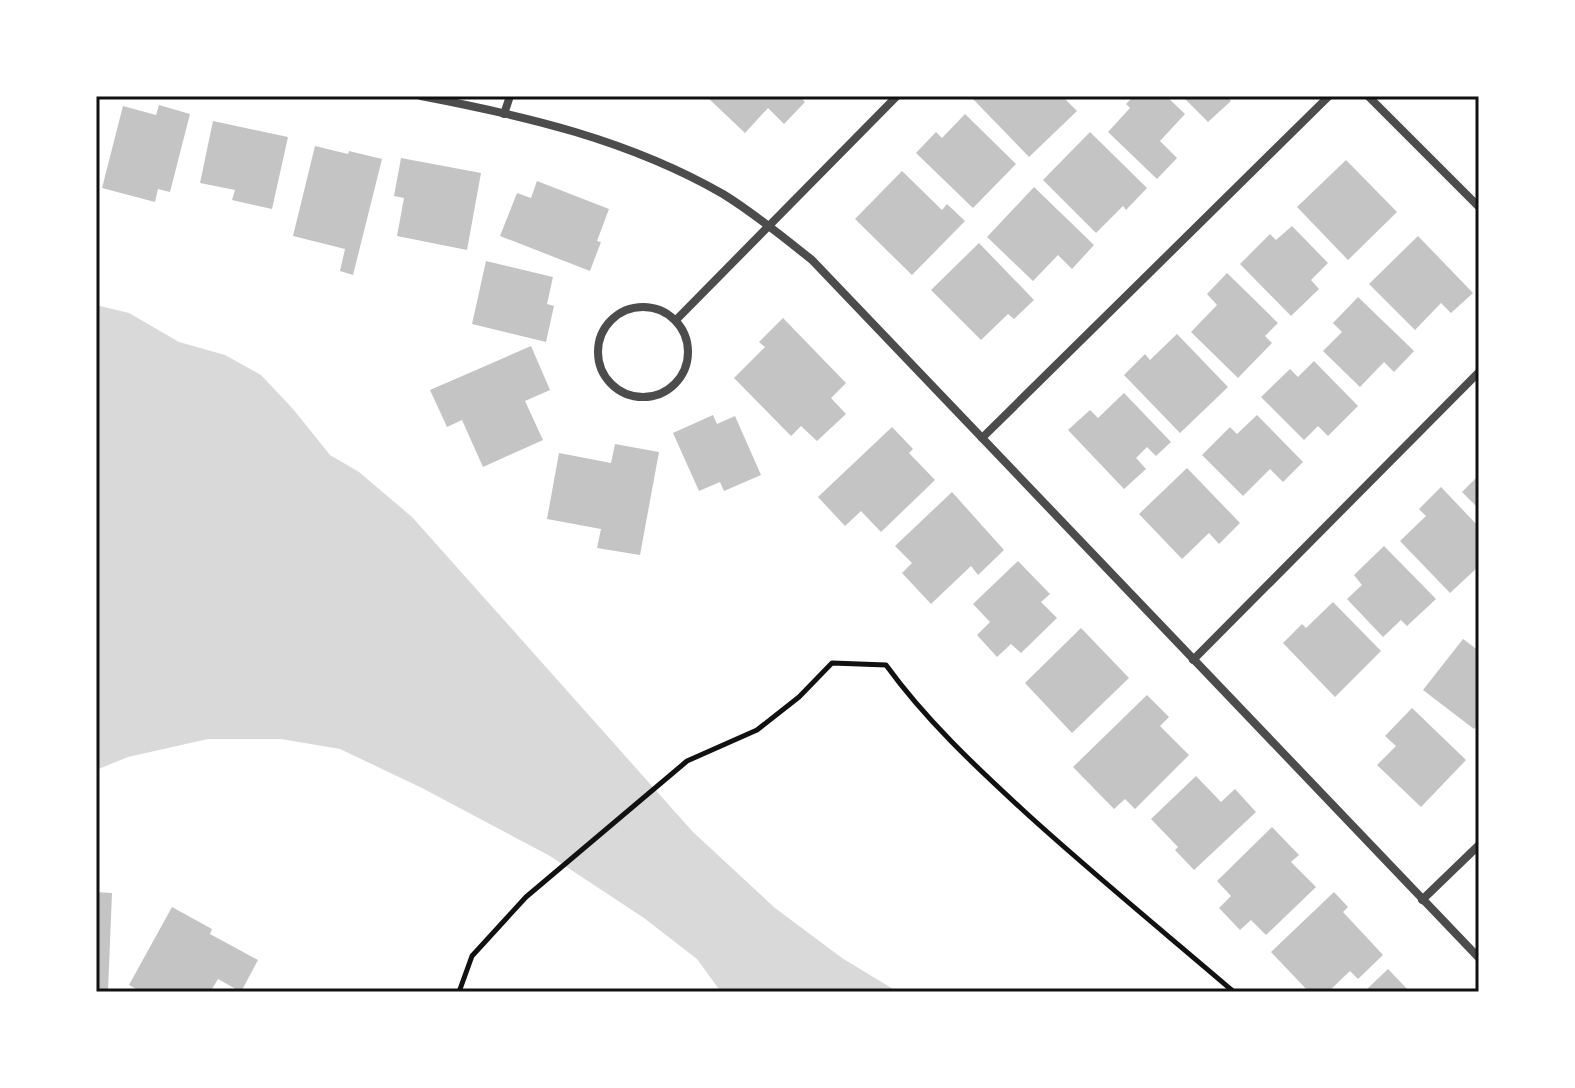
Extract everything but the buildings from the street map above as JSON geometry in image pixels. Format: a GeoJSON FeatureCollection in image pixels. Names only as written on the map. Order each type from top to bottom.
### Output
{"type":"FeatureCollection","features":[{"type":"Feature","properties":{"kind":"street"},"geometry":{"type":"LineString","coordinates":[[421,96],[624,146],[671,166],[725,196],[812,260],[1479,958]]}},
{"type":"Feature","properties":{"kind":"street"},"geometry":{"type":"LineString","coordinates":[[504,114],[510,96]]}},
{"type":"Feature","properties":{"kind":"street"},"geometry":{"type":"LineString","coordinates":[[676,320],[897,96]]}},
{"type":"Feature","properties":{"kind":"street"},"geometry":{"type":"LineString","coordinates":[[982,438],[1329,96]]}},
{"type":"Feature","properties":{"kind":"street"},"geometry":{"type":"LineString","coordinates":[[1368,96],[1479,207]]}},
{"type":"Feature","properties":{"kind":"street"},"geometry":{"type":"LineString","coordinates":[[650,307],[664,311],[676,320],[689,348],[688,363],[671,388],[641,397],[613,385],[603,372],[599,359],[603,331],[611,320],[623,311],[650,307]]}},
{"type":"Feature","properties":{"kind":"street"},"geometry":{"type":"LineString","coordinates":[[1193,660],[1479,372]]}},
{"type":"Feature","properties":{"kind":"street"},"geometry":{"type":"LineString","coordinates":[[1422,900],[1479,845]]}},
{"type":"Feature","properties":{"kind":"path"},"geometry":{"type":"LineString","coordinates":[[459,992],[472,956],[526,897],[687,761],[757,730],[799,697],[832,663],[886,665],[908,696],[993,783],[1234,992]]}},
{"type":"Feature","properties":{"kind":"shaded area"},"geometry":{"type":"Polygon","coordinates":[[[96,305],[129,313],[179,342],[225,355],[261,375],[330,455],[359,472],[412,517],[693,832],[775,908],[842,958],[898,992],[721,992],[697,959],[644,918],[550,856],[422,788],[340,749],[281,739],[208,739],[128,757],[96,770],[96,305]]]}}]}
